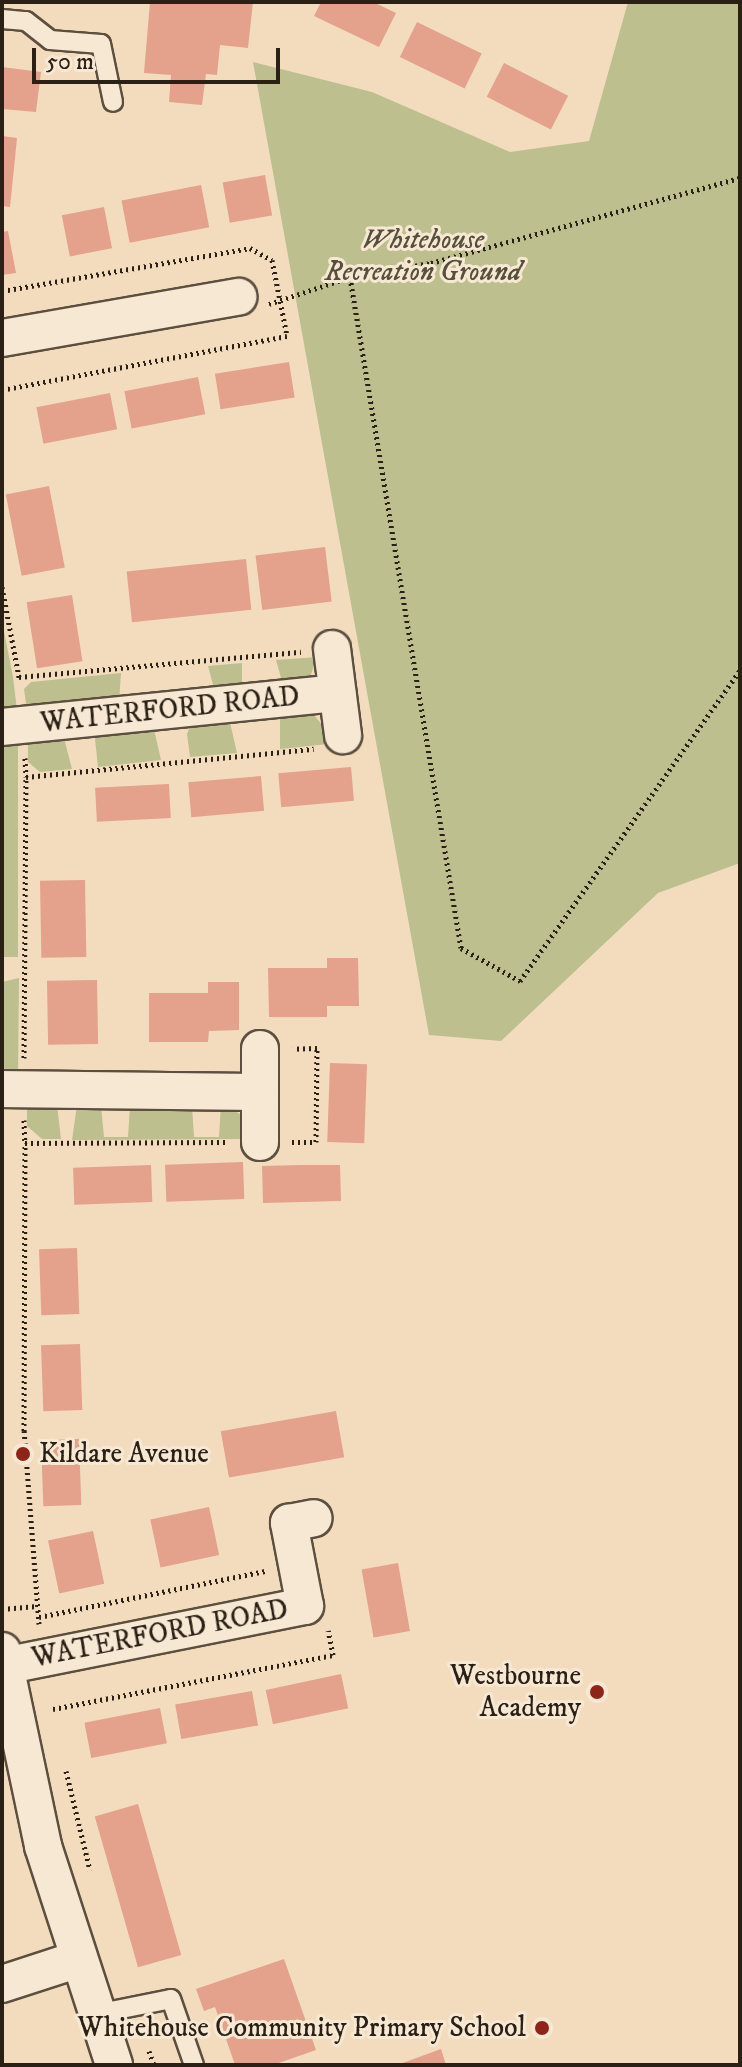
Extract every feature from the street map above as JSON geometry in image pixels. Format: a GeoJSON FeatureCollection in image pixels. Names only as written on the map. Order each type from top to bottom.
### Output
{"type":"FeatureCollection","features":[{"type":"Feature","properties":{"kind":"street"},"geometry":{"type":"LineString","coordinates":[[2,338],[238,297]]}},
{"type":"Feature","properties":{"kind":"street","name":"WATERFORD ROAD"},"geometry":{"type":"LineString","coordinates":[[332,649],[343,735]]}},
{"type":"Feature","properties":{"kind":"street","name":"WATERFORD ROAD"},"geometry":{"type":"LineString","coordinates":[[2,727],[337,693]]}},
{"type":"Feature","properties":{"kind":"street"},"geometry":{"type":"LineString","coordinates":[[260,1049],[260,1142]]}},
{"type":"Feature","properties":{"kind":"street"},"geometry":{"type":"LineString","coordinates":[[2,1089],[260,1092]]}},
{"type":"Feature","properties":{"kind":"street","name":"WATERFORD ROAD"},"geometry":{"type":"LineString","coordinates":[[114,2065],[76,1960],[31,1798],[3,1666],[305,1606],[289,1523],[314,1518]]}},
{"type":"Feature","properties":{"kind":"street"},"geometry":{"type":"LineString","coordinates":[[2,1984],[76,1960]]}},
{"type":"Feature","properties":{"kind":"lane"},"geometry":{"type":"LineString","coordinates":[[2,19],[26,21],[50,40],[101,44],[113,102]]}},
{"type":"Feature","properties":{"kind":"lane"},"geometry":{"type":"LineString","coordinates":[[96,2014],[171,1999],[194,2065]]}},
{"type":"Feature","properties":{"kind":"path"},"geometry":{"type":"LineString","coordinates":[[238,297],[258,304],[280,303],[350,277],[431,263],[740,178]]}},
{"type":"Feature","properties":{"kind":"path"},"geometry":{"type":"LineString","coordinates":[[350,277],[461,948],[520,981],[740,670]]}},
{"type":"Feature","properties":{"kind":"path"},"geometry":{"type":"LineString","coordinates":[[2,1609],[37,1606]]}},
{"type":"Feature","properties":{"kind":"green space","name":"Whitehouse Recreation Ground"},"geometry":{"type":"Polygon","coordinates":[[[628,2],[740,2],[740,863],[658,893],[501,1041],[429,1035],[253,62],[372,92],[510,152],[589,141],[628,2]]]}},
{"type":"Feature","properties":{"kind":"green space"},"geometry":{"type":"Polygon","coordinates":[[[2,621],[13,677],[17,710],[2,706],[2,621]]]}},
{"type":"Feature","properties":{"kind":"green space"},"geometry":{"type":"Polygon","coordinates":[[[317,657],[309,680],[283,685],[276,660],[317,657]]]}},
{"type":"Feature","properties":{"kind":"green space"},"geometry":{"type":"Polygon","coordinates":[[[242,663],[242,690],[215,692],[208,666],[242,663]]]}},
{"type":"Feature","properties":{"kind":"green space"},"geometry":{"type":"Polygon","coordinates":[[[121,673],[119,702],[27,710],[24,689],[31,682],[121,673]]]}},
{"type":"Feature","properties":{"kind":"green space"},"geometry":{"type":"Polygon","coordinates":[[[280,713],[312,713],[325,728],[328,744],[280,749],[280,713]]]}},
{"type":"Feature","properties":{"kind":"green space"},"geometry":{"type":"Polygon","coordinates":[[[229,718],[237,753],[190,757],[187,734],[192,722],[229,718]]]}},
{"type":"Feature","properties":{"kind":"green space"},"geometry":{"type":"Polygon","coordinates":[[[153,725],[161,760],[98,767],[95,739],[100,731],[153,725]]]}},
{"type":"Feature","properties":{"kind":"green space"},"geometry":{"type":"Polygon","coordinates":[[[63,734],[72,769],[40,772],[28,762],[28,737],[63,734]]]}},
{"type":"Feature","properties":{"kind":"green space"},"geometry":{"type":"Polygon","coordinates":[[[2,740],[18,740],[18,957],[2,957],[2,740]]]}},
{"type":"Feature","properties":{"kind":"green space"},"geometry":{"type":"Polygon","coordinates":[[[19,978],[18,1077],[2,1067],[2,982],[19,978]]]}},
{"type":"Feature","properties":{"kind":"green space"},"geometry":{"type":"Polygon","coordinates":[[[221,1104],[244,1116],[250,1139],[72,1140],[77,1105],[101,1106],[104,1137],[128,1137],[130,1106],[192,1105],[194,1137],[219,1137],[221,1104]]]}},
{"type":"Feature","properties":{"kind":"green space"},"geometry":{"type":"Polygon","coordinates":[[[57,1105],[61,1139],[42,1139],[27,1126],[27,1106],[57,1105]]]}},
{"type":"Feature","properties":{"kind":"building"},"geometry":{"type":"Polygon","coordinates":[[[150,2],[253,2],[248,48],[220,45],[217,75],[206,74],[202,105],[169,102],[171,75],[144,73],[150,2]]]}},
{"type":"Feature","properties":{"kind":"building"},"geometry":{"type":"Polygon","coordinates":[[[321,2],[373,2],[396,13],[379,47],[314,16],[321,2]]]}},
{"type":"Feature","properties":{"kind":"building"},"geometry":{"type":"Polygon","coordinates":[[[417,22],[482,54],[465,89],[400,57],[417,22]]]}},
{"type":"Feature","properties":{"kind":"building"},"geometry":{"type":"Polygon","coordinates":[[[504,63],[568,96],[551,130],[487,97],[504,63]]]}},
{"type":"Feature","properties":{"kind":"building"},"geometry":{"type":"Polygon","coordinates":[[[2,67],[41,72],[36,112],[2,109],[2,67]]]}},
{"type":"Feature","properties":{"kind":"building"},"geometry":{"type":"Polygon","coordinates":[[[2,136],[17,138],[10,207],[2,206],[2,136]]]}},
{"type":"Feature","properties":{"kind":"building"},"geometry":{"type":"Polygon","coordinates":[[[265,175],[272,215],[230,223],[223,182],[265,175]]]}},
{"type":"Feature","properties":{"kind":"building"},"geometry":{"type":"Polygon","coordinates":[[[201,185],[209,227],[130,243],[121,200],[201,185]]]}},
{"type":"Feature","properties":{"kind":"building"},"geometry":{"type":"Polygon","coordinates":[[[104,207],[112,248],[70,256],[62,215],[104,207]]]}},
{"type":"Feature","properties":{"kind":"building"},"geometry":{"type":"Polygon","coordinates":[[[8,231],[16,273],[2,275],[2,232],[8,231]]]}},
{"type":"Feature","properties":{"kind":"building"},"geometry":{"type":"Polygon","coordinates":[[[289,362],[295,398],[221,409],[215,374],[289,362]]]}},
{"type":"Feature","properties":{"kind":"building"},"geometry":{"type":"Polygon","coordinates":[[[198,377],[205,414],[132,429],[124,391],[198,377]]]}},
{"type":"Feature","properties":{"kind":"building"},"geometry":{"type":"Polygon","coordinates":[[[110,393],[117,429],[43,444],[36,407],[110,393]]]}},
{"type":"Feature","properties":{"kind":"building"},"geometry":{"type":"Polygon","coordinates":[[[49,486],[65,567],[22,576],[6,494],[49,486]]]}},
{"type":"Feature","properties":{"kind":"building"},"geometry":{"type":"Polygon","coordinates":[[[325,547],[332,602],[262,610],[256,556],[325,547]]]}},
{"type":"Feature","properties":{"kind":"building"},"geometry":{"type":"Polygon","coordinates":[[[246,559],[251,610],[132,622],[127,572],[246,559]]]}},
{"type":"Feature","properties":{"kind":"building"},"geometry":{"type":"Polygon","coordinates":[[[72,595],[82,661],[37,668],[27,602],[72,595]]]}},
{"type":"Feature","properties":{"kind":"building"},"geometry":{"type":"Polygon","coordinates":[[[351,767],[354,801],[281,807],[278,773],[351,767]]]}},
{"type":"Feature","properties":{"kind":"building"},"geometry":{"type":"Polygon","coordinates":[[[261,776],[264,811],[191,817],[188,782],[261,776]]]}},
{"type":"Feature","properties":{"kind":"building"},"geometry":{"type":"Polygon","coordinates":[[[169,784],[171,818],[97,822],[95,788],[169,784]]]}},
{"type":"Feature","properties":{"kind":"building"},"geometry":{"type":"Polygon","coordinates":[[[85,880],[86,957],[41,958],[40,881],[85,880]]]}},
{"type":"Feature","properties":{"kind":"building"},"geometry":{"type":"Polygon","coordinates":[[[327,958],[358,958],[359,1006],[327,1006],[327,1017],[269,1017],[268,968],[327,968],[327,958]]]}},
{"type":"Feature","properties":{"kind":"building"},"geometry":{"type":"Polygon","coordinates":[[[97,980],[98,1044],[48,1045],[47,981],[97,980]]]}},
{"type":"Feature","properties":{"kind":"building"},"geometry":{"type":"Polygon","coordinates":[[[208,982],[239,982],[239,1030],[209,1031],[208,1042],[149,1042],[149,993],[208,993],[208,982]]]}},
{"type":"Feature","properties":{"kind":"building"},"geometry":{"type":"Polygon","coordinates":[[[330,1063],[367,1064],[364,1143],[327,1142],[330,1063]]]}},
{"type":"Feature","properties":{"kind":"building"},"geometry":{"type":"Polygon","coordinates":[[[243,1162],[244,1199],[166,1202],[165,1165],[243,1162]]]}},
{"type":"Feature","properties":{"kind":"building"},"geometry":{"type":"Polygon","coordinates":[[[151,1165],[152,1202],[74,1205],[73,1168],[151,1165]]]}},
{"type":"Feature","properties":{"kind":"building"},"geometry":{"type":"Polygon","coordinates":[[[340,1165],[341,1201],[263,1203],[262,1166],[340,1165]]]}},
{"type":"Feature","properties":{"kind":"building"},"geometry":{"type":"Polygon","coordinates":[[[77,1248],[79,1314],[41,1315],[39,1249],[77,1248]]]}},
{"type":"Feature","properties":{"kind":"building"},"geometry":{"type":"Polygon","coordinates":[[[80,1344],[82,1410],[43,1411],[41,1345],[80,1344]]]}},
{"type":"Feature","properties":{"kind":"building"},"geometry":{"type":"Polygon","coordinates":[[[336,1411],[344,1457],[229,1478],[221,1431],[336,1411]]]}},
{"type":"Feature","properties":{"kind":"building"},"geometry":{"type":"Polygon","coordinates":[[[79,1439],[81,1505],[43,1506],[41,1440],[79,1439]]]}},
{"type":"Feature","properties":{"kind":"building"},"geometry":{"type":"Polygon","coordinates":[[[209,1507],[219,1555],[160,1567],[150,1519],[209,1507]]]}},
{"type":"Feature","properties":{"kind":"building"},"geometry":{"type":"Polygon","coordinates":[[[93,1531],[104,1584],[59,1593],[48,1541],[93,1531]]]}},
{"type":"Feature","properties":{"kind":"building"},"geometry":{"type":"Polygon","coordinates":[[[398,1563],[410,1631],[374,1637],[362,1569],[398,1563]]]}},
{"type":"Feature","properties":{"kind":"building"},"geometry":{"type":"Polygon","coordinates":[[[341,1674],[348,1708],[273,1724],[266,1690],[341,1674]]]}},
{"type":"Feature","properties":{"kind":"building"},"geometry":{"type":"Polygon","coordinates":[[[252,1691],[258,1725],[181,1739],[175,1705],[252,1691]]]}},
{"type":"Feature","properties":{"kind":"building"},"geometry":{"type":"Polygon","coordinates":[[[160,1708],[167,1743],[91,1758],[84,1723],[160,1708]]]}},
{"type":"Feature","properties":{"kind":"building"},"geometry":{"type":"Polygon","coordinates":[[[138,1804],[181,1955],[138,1967],[95,1816],[138,1804]]]}},
{"type":"Feature","properties":{"kind":"building"},"geometry":{"type":"Polygon","coordinates":[[[284,1959],[316,2050],[273,2065],[235,2065],[215,2007],[204,2011],[196,1989],[284,1959]]]}},
{"type":"Feature","properties":{"kind":"building"},"geometry":{"type":"Polygon","coordinates":[[[441,2049],[446,2065],[397,2065],[441,2049]]]}},
{"type":"Feature","properties":{"kind":"place","name":"Kildare Avenue"},"geometry":{"type":"Point","coordinates":[23,1454]}},
{"type":"Feature","properties":{"kind":"place","name":"Westbourne Academy"},"geometry":{"type":"Point","coordinates":[597,1692]}},
{"type":"Feature","properties":{"kind":"place","name":"Whitehouse Community Primary School"},"geometry":{"type":"Point","coordinates":[542,2028]}}]}
